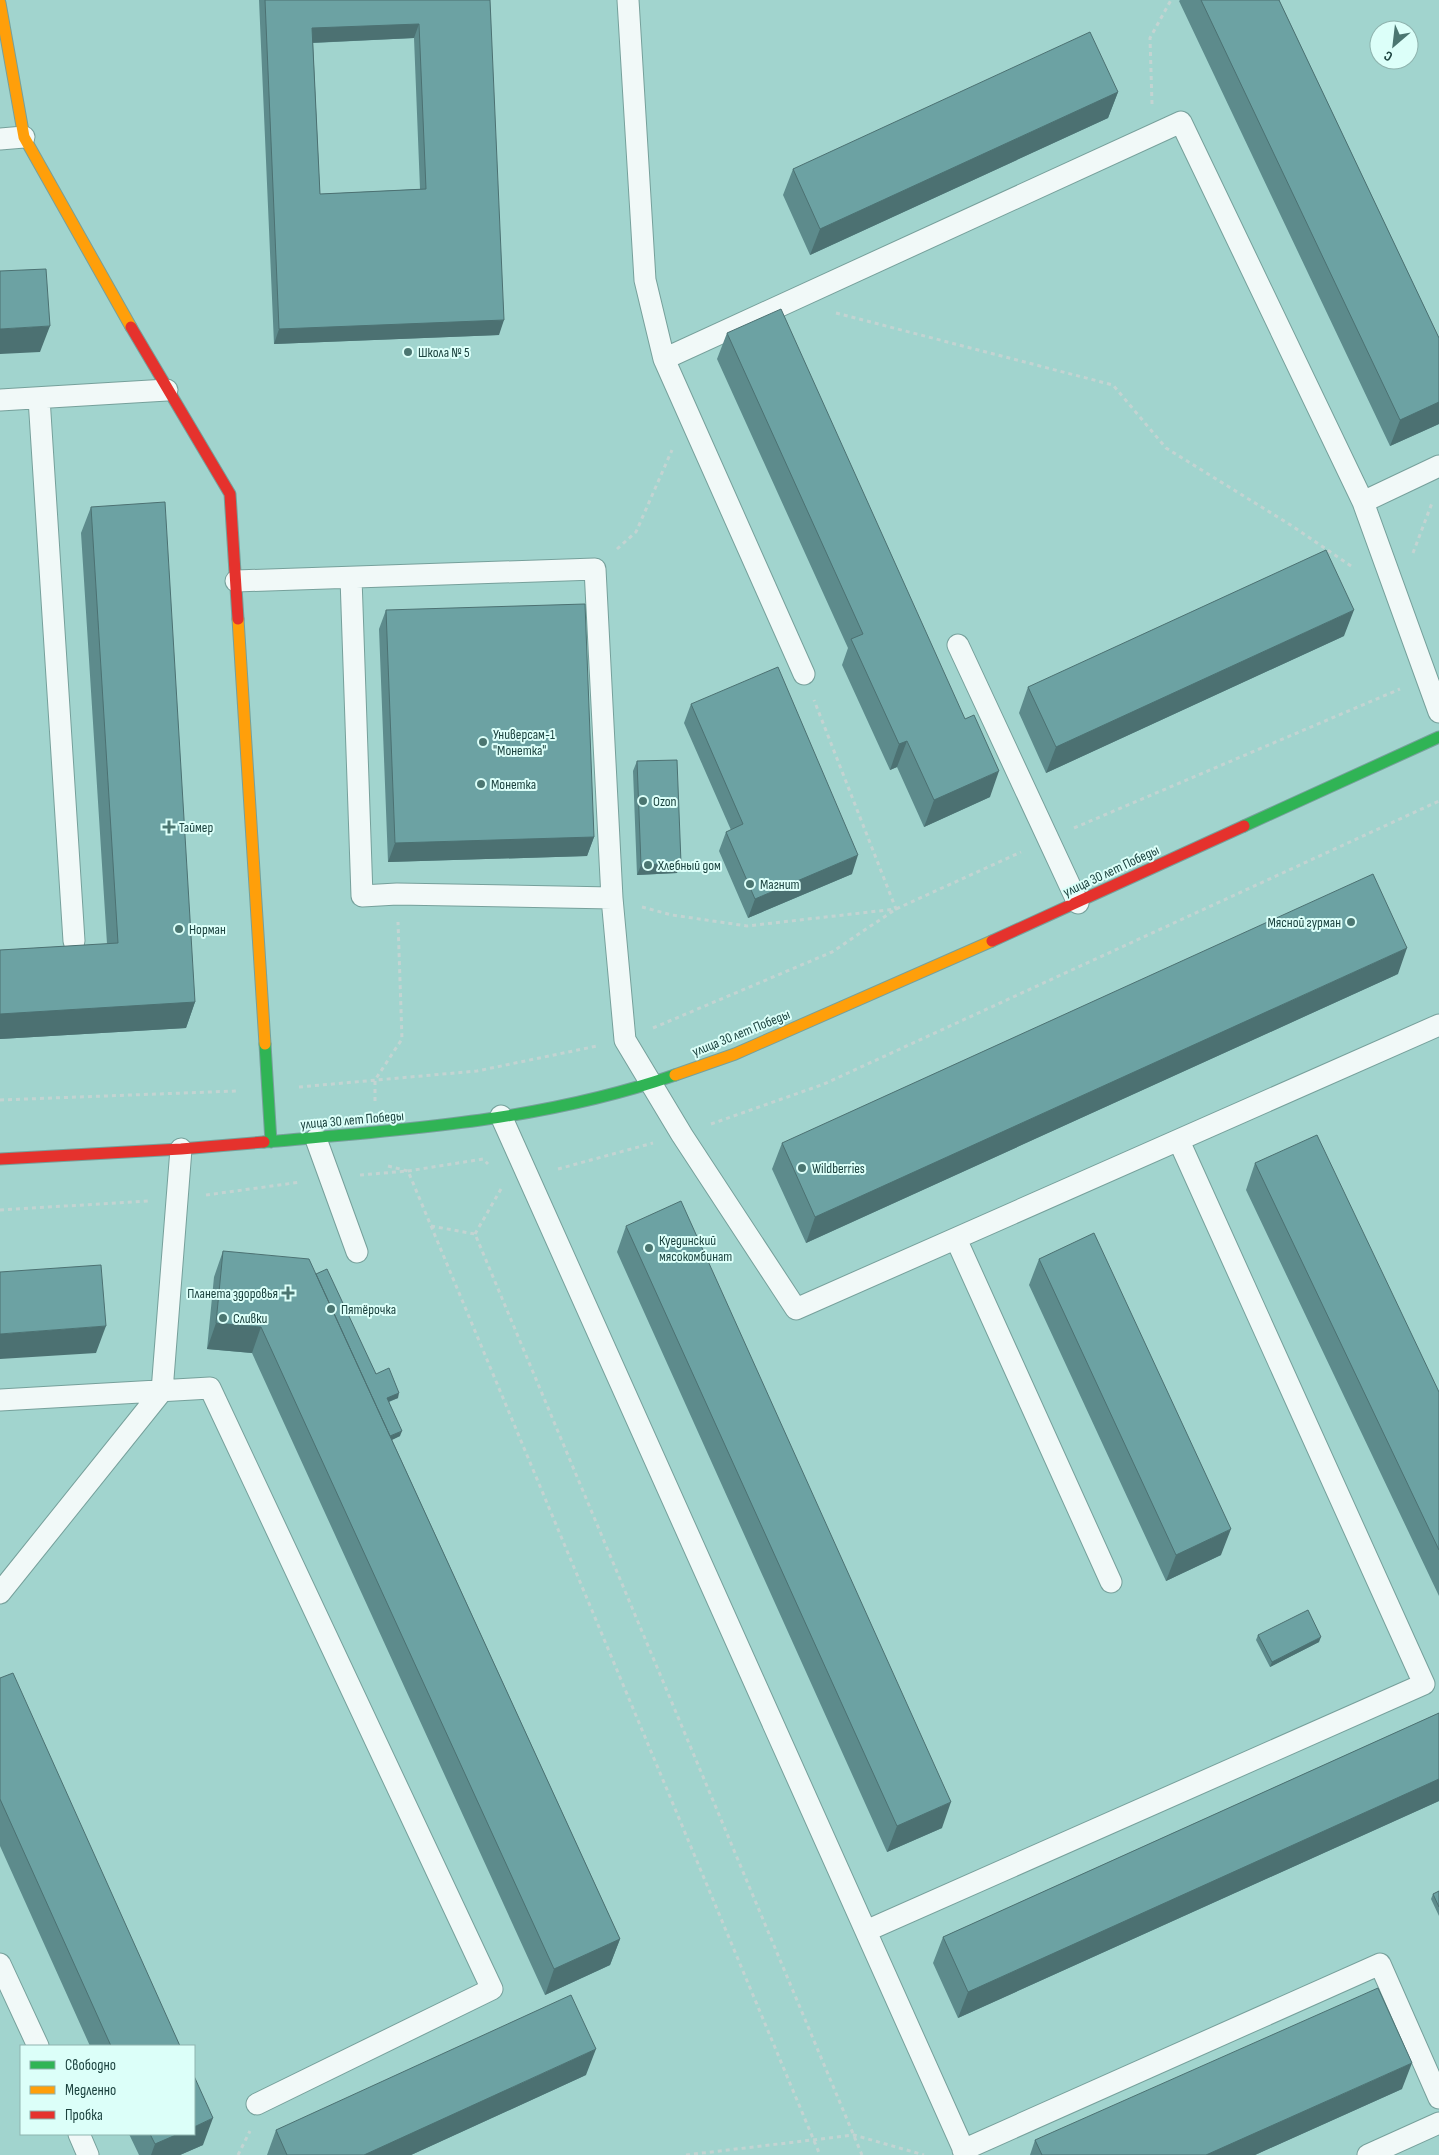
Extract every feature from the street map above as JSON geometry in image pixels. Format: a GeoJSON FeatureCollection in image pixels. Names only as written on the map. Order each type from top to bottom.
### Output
{"type":"FeatureCollection","features":[{"type":"Feature","properties":{"kind":"main road"},"geometry":{"type":"LineString","coordinates":[[0,3],[24,137],[167,390],[230,494],[270,1142]]}},
{"type":"Feature","properties":{"kind":"main road","name":"улица 30 лет Победы"},"geometry":{"type":"LineString","coordinates":[[0,1159],[181,1149],[316,1139],[427,1128],[573,1104],[652,1083],[736,1054],[1078,903],[1439,737]]}},
{"type":"Feature","properties":{"kind":"lane"},"geometry":{"type":"LineString","coordinates":[[628,0],[646,280],[664,359],[804,674]]}},
{"type":"Feature","properties":{"kind":"lane"},"geometry":{"type":"LineString","coordinates":[[664,359],[1181,122],[1363,502],[1439,712]]}},
{"type":"Feature","properties":{"kind":"lane"},"geometry":{"type":"LineString","coordinates":[[0,139],[24,137]]}},
{"type":"Feature","properties":{"kind":"lane"},"geometry":{"type":"LineString","coordinates":[[0,400],[167,390]]}},
{"type":"Feature","properties":{"kind":"lane"},"geometry":{"type":"LineString","coordinates":[[39,398],[74,941]]}},
{"type":"Feature","properties":{"kind":"lane"},"geometry":{"type":"LineString","coordinates":[[1363,502],[1439,466]]}},
{"type":"Feature","properties":{"kind":"lane"},"geometry":{"type":"LineString","coordinates":[[236,581],[595,569],[612,898],[625,1040],[682,1135],[796,1309],[1439,1025]]}},
{"type":"Feature","properties":{"kind":"lane"},"geometry":{"type":"LineString","coordinates":[[351,578],[362,896],[397,894],[612,898]]}},
{"type":"Feature","properties":{"kind":"lane"},"geometry":{"type":"LineString","coordinates":[[958,645],[1047,840],[1078,903]]}},
{"type":"Feature","properties":{"kind":"lane"},"geometry":{"type":"LineString","coordinates":[[501,1116],[965,2152],[1380,1964],[1439,2098]]}},
{"type":"Feature","properties":{"kind":"lane"},"geometry":{"type":"LineString","coordinates":[[316,1139],[357,1252]]}},
{"type":"Feature","properties":{"kind":"lane"},"geometry":{"type":"LineString","coordinates":[[866,1930],[1424,1684],[1179,1141]]}},
{"type":"Feature","properties":{"kind":"lane"},"geometry":{"type":"LineString","coordinates":[[0,1593],[162,1391],[181,1149]]}},
{"type":"Feature","properties":{"kind":"lane"},"geometry":{"type":"LineString","coordinates":[[956,1239],[1111,1582]]}},
{"type":"Feature","properties":{"kind":"lane"},"geometry":{"type":"LineString","coordinates":[[0,1400],[210,1388],[492,1989],[257,2104]]}},
{"type":"Feature","properties":{"kind":"lane"},"geometry":{"type":"LineString","coordinates":[[0,1964],[38,2045]]}},
{"type":"Feature","properties":{"kind":"lane"},"geometry":{"type":"LineString","coordinates":[[1368,2155],[1439,2123]]}},
{"type":"Feature","properties":{"kind":"lane"},"geometry":{"type":"LineString","coordinates":[[79,2135],[88,2155]]}},
{"type":"Feature","properties":{"kind":"path"},"geometry":{"type":"LineString","coordinates":[[1154,134],[1150,38],[1171,0]]}},
{"type":"Feature","properties":{"kind":"path"},"geometry":{"type":"LineString","coordinates":[[789,301],[1113,385],[1166,448],[1289,524],[1358,571]]}},
{"type":"Feature","properties":{"kind":"path"},"geometry":{"type":"LineString","coordinates":[[595,569],[636,532],[688,413]]}},
{"type":"Feature","properties":{"kind":"path"},"geometry":{"type":"LineString","coordinates":[[1397,597],[1436,495]]}},
{"type":"Feature","properties":{"kind":"path"},"geometry":{"type":"LineString","coordinates":[[804,674],[896,909]]}},
{"type":"Feature","properties":{"kind":"path"},"geometry":{"type":"LineString","coordinates":[[0,1100],[266,1090],[477,1071],[625,1040],[832,952],[896,909],[1047,840],[1427,677]]}},
{"type":"Feature","properties":{"kind":"path"},"geometry":{"type":"LineString","coordinates":[[475,1234],[505,1183],[682,1135],[824,1084],[1439,801]]}},
{"type":"Feature","properties":{"kind":"path"},"geometry":{"type":"LineString","coordinates":[[375,1108],[375,1080],[402,1039],[397,894]]}},
{"type":"Feature","properties":{"kind":"path"},"geometry":{"type":"LineString","coordinates":[[612,898],[672,916],[747,926],[896,909]]}},
{"type":"Feature","properties":{"kind":"path"},"geometry":{"type":"LineString","coordinates":[[0,1210],[177,1199],[330,1178],[408,1171],[483,1159],[505,1183]]}},
{"type":"Feature","properties":{"kind":"path"},"geometry":{"type":"LineString","coordinates":[[382,1165],[408,1171]]}},
{"type":"Feature","properties":{"kind":"path"},"geometry":{"type":"LineString","coordinates":[[408,1171],[820,2155]]}},
{"type":"Feature","properties":{"kind":"path"},"geometry":{"type":"LineString","coordinates":[[431,1226],[475,1234]]}},
{"type":"Feature","properties":{"kind":"path"},"geometry":{"type":"LineString","coordinates":[[475,1234],[862,2155]]}},
{"type":"Feature","properties":{"kind":"path"},"geometry":{"type":"LineString","coordinates":[[686,2155],[854,2135],[924,2155]]}},
{"type":"Feature","properties":{"kind":"building"},"geometry":{"type":"Polygon","coordinates":[[[265,0],[490,0],[504,320],[279,329],[265,0]],[[419,24],[312,28],[320,194],[426,189],[419,24]]]}},
{"type":"Feature","properties":{"kind":"building"},"geometry":{"type":"Polygon","coordinates":[[[1201,0],[1279,0],[1439,338],[1439,402],[1400,420],[1201,0]]]}},
{"type":"Feature","properties":{"kind":"building"},"geometry":{"type":"Polygon","coordinates":[[[1090,32],[1118,92],[820,229],[793,169],[1090,32]]]}},
{"type":"Feature","properties":{"kind":"building"},"geometry":{"type":"Polygon","coordinates":[[[46,269],[50,326],[0,329],[0,271],[46,269]]]}},
{"type":"Feature","properties":{"kind":"building"},"geometry":{"type":"Polygon","coordinates":[[[781,309],[965,719],[974,715],[999,771],[934,800],[907,741],[899,744],[851,639],[863,634],[727,333],[781,309]]]}},
{"type":"Feature","properties":{"kind":"building"},"geometry":{"type":"Polygon","coordinates":[[[165,502],[195,1002],[0,1014],[0,950],[118,943],[91,507],[165,502]]]}},
{"type":"Feature","properties":{"kind":"building"},"geometry":{"type":"Polygon","coordinates":[[[1326,550],[1354,610],[1056,747],[1028,687],[1326,550]]]}},
{"type":"Feature","properties":{"kind":"building","name":"Универсам-1 \"Монетка\""},"geometry":{"type":"Polygon","coordinates":[[[585,604],[594,837],[395,843],[386,610],[585,604]]]}},
{"type":"Feature","properties":{"kind":"building"},"geometry":{"type":"Polygon","coordinates":[[[778,667],[858,855],[755,899],[726,832],[743,824],[691,704],[778,667]]]}},
{"type":"Feature","properties":{"kind":"building"},"geometry":{"type":"Polygon","coordinates":[[[677,760],[681,863],[641,865],[637,761],[677,760]]]}},
{"type":"Feature","properties":{"kind":"building"},"geometry":{"type":"Polygon","coordinates":[[[1373,874],[1407,948],[815,1217],[782,1143],[1373,874]]]}},
{"type":"Feature","properties":{"kind":"building"},"geometry":{"type":"Polygon","coordinates":[[[1317,1135],[1439,1392],[1439,1550],[1255,1163],[1317,1135]]]}},
{"type":"Feature","properties":{"kind":"building"},"geometry":{"type":"Polygon","coordinates":[[[681,1201],[951,1802],[897,1826],[626,1226],[681,1201]]]}},
{"type":"Feature","properties":{"kind":"building"},"geometry":{"type":"Polygon","coordinates":[[[1094,1233],[1231,1529],[1176,1555],[1039,1259],[1094,1233]]]}},
{"type":"Feature","properties":{"kind":"building"},"geometry":{"type":"Polygon","coordinates":[[[223,1251],[309,1259],[620,1939],[554,1969],[261,1327],[216,1323],[223,1251]]]}},
{"type":"Feature","properties":{"kind":"building"},"geometry":{"type":"Polygon","coordinates":[[[101,1265],[106,1326],[0,1334],[0,1272],[101,1265]]]}},
{"type":"Feature","properties":{"kind":"building"},"geometry":{"type":"Polygon","coordinates":[[[327,1269],[376,1374],[389,1368],[399,1393],[387,1398],[402,1431],[390,1436],[316,1274],[327,1269]]]}},
{"type":"Feature","properties":{"kind":"building"},"geometry":{"type":"Polygon","coordinates":[[[1308,1610],[1321,1637],[1272,1662],[1258,1635],[1308,1610]]]}},
{"type":"Feature","properties":{"kind":"building"},"geometry":{"type":"Polygon","coordinates":[[[13,1673],[180,2045],[111,2045],[0,1799],[0,1678],[13,1673]]]}},
{"type":"Feature","properties":{"kind":"building"},"geometry":{"type":"Polygon","coordinates":[[[1439,1713],[1439,1779],[968,1992],[943,1937],[1439,1713]]]}},
{"type":"Feature","properties":{"kind":"building"},"geometry":{"type":"Polygon","coordinates":[[[1439,1891],[1439,1907],[1433,1894],[1439,1891]]]}},
{"type":"Feature","properties":{"kind":"building"},"geometry":{"type":"Polygon","coordinates":[[[1378,1988],[1412,2063],[1206,2155],[1042,2155],[1035,2140],[1378,1988]]]}},
{"type":"Feature","properties":{"kind":"building"},"geometry":{"type":"Polygon","coordinates":[[[571,1995],[596,2049],[364,2155],[287,2155],[276,2130],[571,1995]]]}},
{"type":"Feature","properties":{"kind":"building"},"geometry":{"type":"Polygon","coordinates":[[[195,2078],[213,2118],[195,2127],[195,2078]]]}},
{"type":"Feature","properties":{"kind":"building"},"geometry":{"type":"Polygon","coordinates":[[[150,2135],[176,2135],[155,2144],[150,2135]]]}},
{"type":"Feature","properties":{"kind":"traffic: fast"},"geometry":{"type":"LineString","coordinates":[[1244,826],[1439,737]]}},
{"type":"Feature","properties":{"kind":"traffic: fast"},"geometry":{"type":"LineString","coordinates":[[265,1044],[271,1142]]}},
{"type":"Feature","properties":{"kind":"traffic: fast"},"geometry":{"type":"LineString","coordinates":[[264,1142],[420,1128],[523,1113],[625,1091],[675,1075]]}},
{"type":"Feature","properties":{"kind":"traffic: slow"},"geometry":{"type":"LineString","coordinates":[[0,3],[24,137],[131,327]]}},
{"type":"Feature","properties":{"kind":"traffic: slow"},"geometry":{"type":"LineString","coordinates":[[238,619],[265,1044]]}},
{"type":"Feature","properties":{"kind":"traffic: slow"},"geometry":{"type":"LineString","coordinates":[[675,1075],[735,1054],[992,941]]}},
{"type":"Feature","properties":{"kind":"traffic: jam"},"geometry":{"type":"LineString","coordinates":[[131,327],[230,494],[238,619]]}},
{"type":"Feature","properties":{"kind":"traffic: jam"},"geometry":{"type":"LineString","coordinates":[[992,941],[1244,826]]}},
{"type":"Feature","properties":{"kind":"traffic: jam"},"geometry":{"type":"LineString","coordinates":[[0,1159],[181,1149],[264,1142]]}},
{"type":"Feature","properties":{"kind":"place","name":"Школа № 5"},"geometry":{"type":"Point","coordinates":[408,352]}},
{"type":"Feature","properties":{"kind":"place","name":"Универсам-1 \"Монетка\""},"geometry":{"type":"Point","coordinates":[483,742]}},
{"type":"Feature","properties":{"kind":"place","name":"Монетка"},"geometry":{"type":"Point","coordinates":[481,784]}},
{"type":"Feature","properties":{"kind":"place","name":"Ozon"},"geometry":{"type":"Point","coordinates":[643,801]}},
{"type":"Feature","properties":{"kind":"place","name":"Таймер"},"geometry":{"type":"Point","coordinates":[169,827]}},
{"type":"Feature","properties":{"kind":"place","name":"Хлебный дом"},"geometry":{"type":"Point","coordinates":[648,865]}},
{"type":"Feature","properties":{"kind":"place","name":"Магнит"},"geometry":{"type":"Point","coordinates":[750,884]}},
{"type":"Feature","properties":{"kind":"place","name":"Мясной гурман"},"geometry":{"type":"Point","coordinates":[1351,922]}},
{"type":"Feature","properties":{"kind":"place","name":"Норман"},"geometry":{"type":"Point","coordinates":[179,929]}},
{"type":"Feature","properties":{"kind":"place","name":"Wildberries"},"geometry":{"type":"Point","coordinates":[802,1168]}},
{"type":"Feature","properties":{"kind":"place","name":"Куединский мясокомбинат"},"geometry":{"type":"Point","coordinates":[649,1248]}},
{"type":"Feature","properties":{"kind":"place","name":"Планета здоровья"},"geometry":{"type":"Point","coordinates":[288,1293]}},
{"type":"Feature","properties":{"kind":"place","name":"Пятёрочка"},"geometry":{"type":"Point","coordinates":[331,1309]}},
{"type":"Feature","properties":{"kind":"place","name":"Сливки"},"geometry":{"type":"Point","coordinates":[223,1318]}}]}
